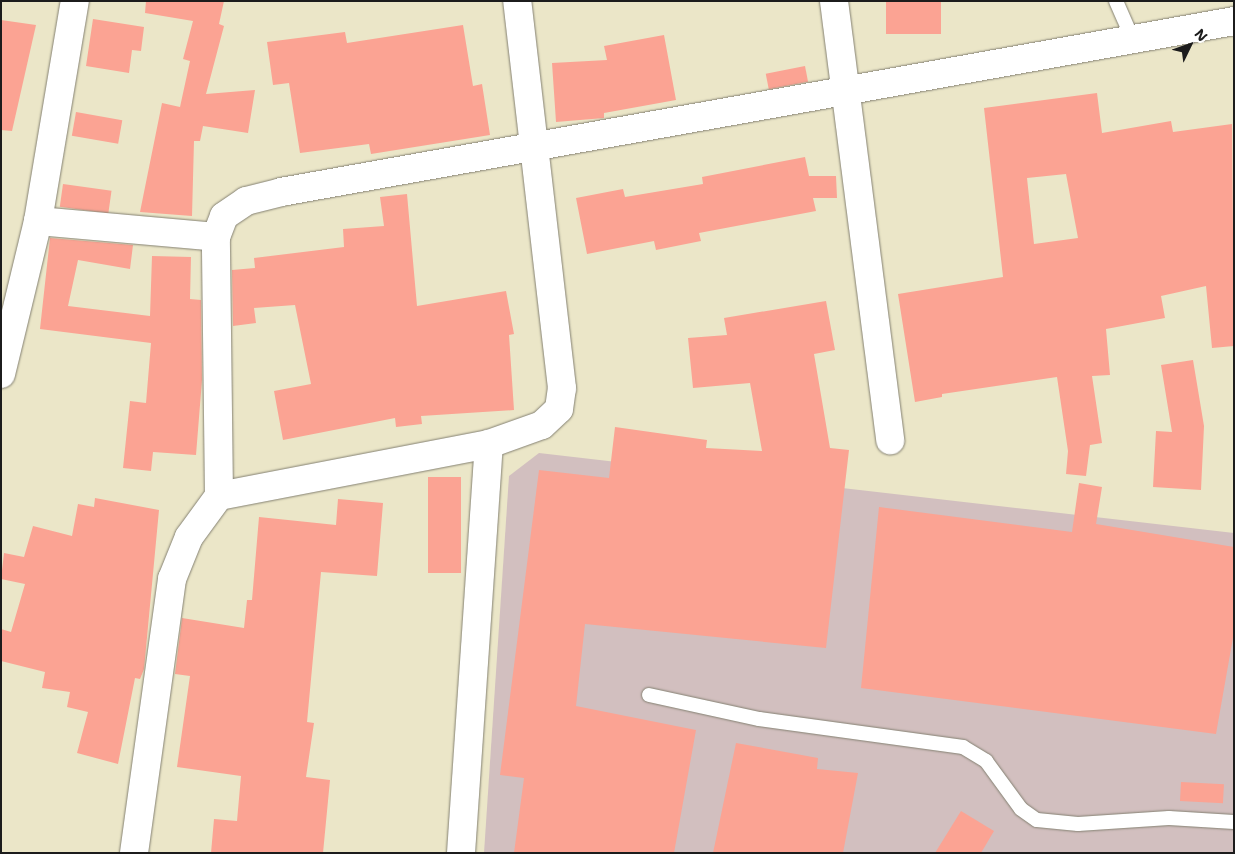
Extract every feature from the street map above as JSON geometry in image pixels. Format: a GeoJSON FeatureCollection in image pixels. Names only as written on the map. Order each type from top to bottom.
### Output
{"type":"FeatureCollection","features":[{"type":"Feature","properties":{"kind":"street"},"geometry":{"type":"LineString","coordinates":[[1,374],[38,221],[75,1]]}},
{"type":"Feature","properties":{"kind":"street"},"geometry":{"type":"LineString","coordinates":[[220,496],[489,444],[542,426],[559,409],[562,388],[517,1]]}},
{"type":"Feature","properties":{"kind":"street"},"geometry":{"type":"LineString","coordinates":[[834,1],[843,90],[890,440]]}},
{"type":"Feature","properties":{"kind":"street"},"geometry":{"type":"LineString","coordinates":[[134,853],[172,579],[189,537],[220,496],[216,237],[224,216],[246,201],[843,90],[1234,21]]}},
{"type":"Feature","properties":{"kind":"street"},"geometry":{"type":"LineString","coordinates":[[38,221],[216,237]]}},
{"type":"Feature","properties":{"kind":"street"},"geometry":{"type":"LineString","coordinates":[[462,853],[489,444]]}},
{"type":"Feature","properties":{"kind":"lane"},"geometry":{"type":"LineString","coordinates":[[1116,1],[1133,40]]}},
{"type":"Feature","properties":{"kind":"lane"},"geometry":{"type":"LineString","coordinates":[[649,695],[759,719],[963,747],[986,761],[1022,810],[1037,820],[1078,824],[1169,818],[1234,822]]}},
{"type":"Feature","properties":{"kind":"shaded area"},"geometry":{"type":"Polygon","coordinates":[[[539,453],[1234,533],[1234,853],[484,853],[509,476],[539,453]]]}},
{"type":"Feature","properties":{"kind":"building"},"geometry":{"type":"Polygon","coordinates":[[[146,1],[224,1],[219,24],[224,26],[206,94],[255,90],[248,133],[203,126],[200,141],[194,141],[192,216],[140,212],[162,103],[180,107],[190,61],[183,59],[193,21],[145,13],[146,1]]]}},
{"type":"Feature","properties":{"kind":"building"},"geometry":{"type":"Polygon","coordinates":[[[886,1],[941,1],[941,34],[886,34],[886,1]]]}},
{"type":"Feature","properties":{"kind":"building"},"geometry":{"type":"Polygon","coordinates":[[[93,19],[144,27],[141,51],[132,50],[129,73],[86,66],[93,19]]]}},
{"type":"Feature","properties":{"kind":"building"},"geometry":{"type":"Polygon","coordinates":[[[1,20],[36,25],[12,131],[1,130],[1,20]]]}},
{"type":"Feature","properties":{"kind":"building"},"geometry":{"type":"Polygon","coordinates":[[[463,25],[473,86],[482,84],[490,135],[371,154],[369,144],[300,153],[289,83],[273,85],[267,42],[345,32],[347,43],[463,25]]]}},
{"type":"Feature","properties":{"kind":"building"},"geometry":{"type":"Polygon","coordinates":[[[664,35],[676,100],[604,113],[604,118],[556,122],[552,63],[607,60],[604,46],[664,35]]]}},
{"type":"Feature","properties":{"kind":"building"},"geometry":{"type":"Polygon","coordinates":[[[805,66],[808,82],[769,89],[766,74],[805,66]]]}},
{"type":"Feature","properties":{"kind":"building"},"geometry":{"type":"Polygon","coordinates":[[[1097,93],[1102,133],[1171,121],[1173,132],[1232,124],[1234,346],[1212,348],[1206,286],[1161,296],[1165,318],[1106,329],[1110,375],[1092,376],[1102,443],[1090,445],[1086,476],[1066,474],[1068,451],[1057,377],[942,394],[942,397],[915,402],[898,294],[1003,277],[984,108],[1097,93]],[[1066,174],[1027,178],[1034,244],[1078,238],[1066,174]]]}},
{"type":"Feature","properties":{"kind":"building"},"geometry":{"type":"Polygon","coordinates":[[[76,112],[122,120],[118,144],[72,136],[76,112]]]}},
{"type":"Feature","properties":{"kind":"building"},"geometry":{"type":"Polygon","coordinates":[[[805,157],[809,176],[836,176],[837,198],[813,198],[816,211],[699,233],[701,241],[656,250],[654,241],[587,254],[576,198],[623,189],[625,197],[703,184],[702,177],[805,157]]]}},
{"type":"Feature","properties":{"kind":"building"},"geometry":{"type":"Polygon","coordinates":[[[63,184],[112,191],[108,214],[60,207],[63,184]]]}},
{"type":"Feature","properties":{"kind":"building"},"geometry":{"type":"Polygon","coordinates":[[[407,194],[417,306],[506,291],[514,334],[509,335],[514,410],[421,416],[422,424],[396,427],[395,418],[283,440],[274,391],[311,384],[295,305],[254,308],[256,323],[233,326],[232,270],[255,268],[254,258],[344,247],[343,229],[384,226],[380,197],[407,194]]]}},
{"type":"Feature","properties":{"kind":"building"},"geometry":{"type":"Polygon","coordinates":[[[50,238],[133,245],[130,269],[78,260],[68,306],[150,316],[152,256],[191,257],[190,299],[201,300],[202,380],[196,455],[153,452],[151,471],[123,468],[130,401],[146,403],[151,343],[40,329],[50,238]]]}},
{"type":"Feature","properties":{"kind":"building"},"geometry":{"type":"Polygon","coordinates":[[[826,301],[835,350],[814,354],[830,448],[849,450],[826,648],[585,624],[576,706],[696,730],[674,853],[514,853],[524,778],[500,775],[539,470],[609,478],[615,427],[707,440],[706,448],[762,451],[750,383],[693,388],[688,338],[727,335],[724,318],[826,301]]]}},
{"type":"Feature","properties":{"kind":"building"},"geometry":{"type":"Polygon","coordinates":[[[1193,360],[1204,426],[1201,490],[1153,487],[1156,431],[1172,432],[1161,365],[1193,360]]]}},
{"type":"Feature","properties":{"kind":"building"},"geometry":{"type":"Polygon","coordinates":[[[428,477],[461,477],[461,573],[428,573],[428,477]]]}},
{"type":"Feature","properties":{"kind":"building"},"geometry":{"type":"Polygon","coordinates":[[[1079,483],[1102,487],[1096,524],[1234,547],[1234,632],[1216,734],[861,688],[879,507],[1072,532],[1079,483]]]}},
{"type":"Feature","properties":{"kind":"building"},"geometry":{"type":"Polygon","coordinates":[[[95,498],[159,510],[144,669],[140,679],[135,678],[118,764],[77,753],[88,712],[67,707],[70,692],[42,688],[45,672],[1,661],[1,629],[11,632],[25,584],[1,579],[4,553],[24,557],[33,526],[72,536],[78,504],[94,507],[95,498]]]}},
{"type":"Feature","properties":{"kind":"building"},"geometry":{"type":"Polygon","coordinates":[[[338,499],[383,503],[377,576],[321,572],[307,722],[314,723],[306,777],[330,780],[323,853],[211,853],[214,819],[237,821],[241,776],[177,767],[190,676],[175,674],[182,618],[244,628],[247,600],[252,600],[259,517],[336,525],[338,499]]]}},
{"type":"Feature","properties":{"kind":"building"},"geometry":{"type":"Polygon","coordinates":[[[736,743],[818,758],[817,769],[858,773],[843,853],[713,853],[736,743]]]}},
{"type":"Feature","properties":{"kind":"building"},"geometry":{"type":"Polygon","coordinates":[[[1181,782],[1224,784],[1223,803],[1180,801],[1181,782]]]}},
{"type":"Feature","properties":{"kind":"building"},"geometry":{"type":"Polygon","coordinates":[[[961,811],[994,831],[981,853],[935,853],[961,811]]]}}]}
